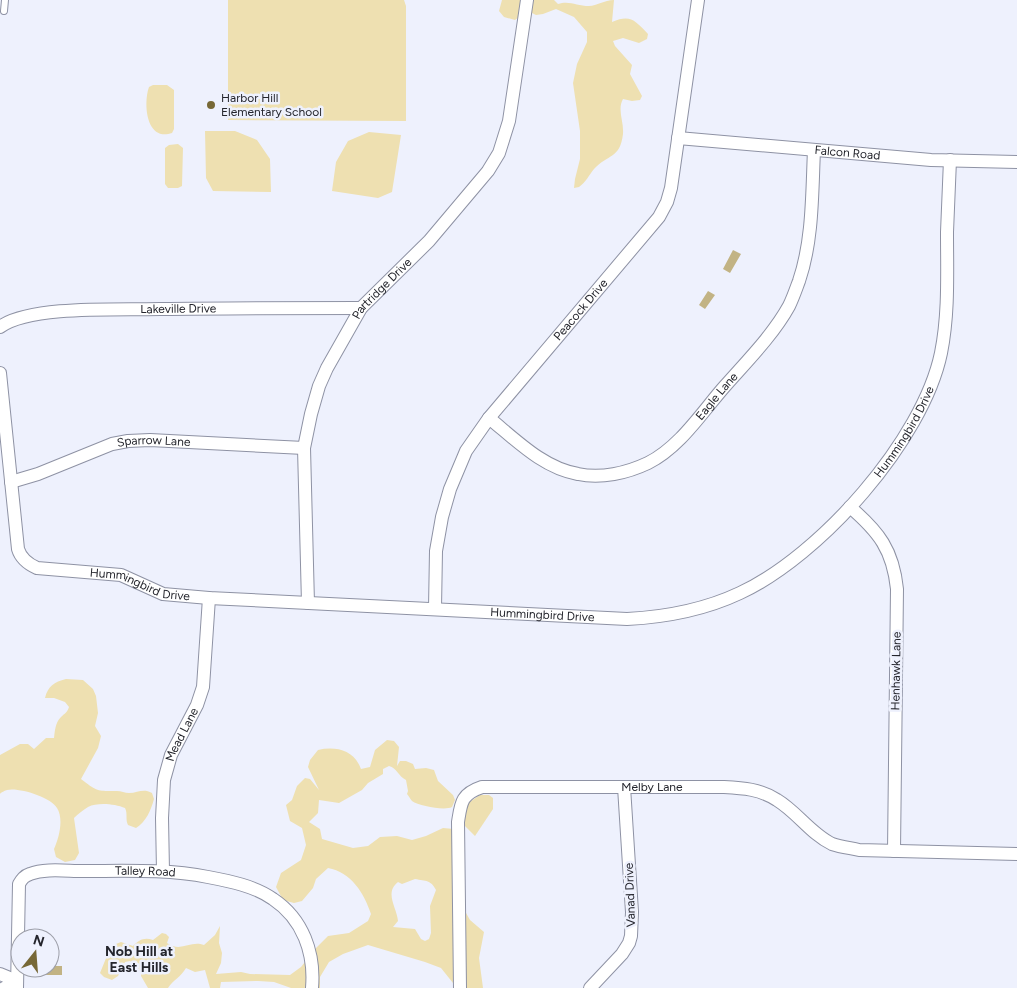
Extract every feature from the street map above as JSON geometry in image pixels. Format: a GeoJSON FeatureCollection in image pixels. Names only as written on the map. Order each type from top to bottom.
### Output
{"type":"FeatureCollection","features":[{"type":"Feature","properties":{"kind":"street","name":"Partridge Drive"},"geometry":{"type":"LineString","coordinates":[[308,602],[304,448],[311,414],[320,386],[327,368],[361,308],[429,241],[488,171],[499,152],[509,121],[527,0]]}},
{"type":"Feature","properties":{"kind":"street","name":"Peacock Drive"},"geometry":{"type":"LineString","coordinates":[[435,608],[436,551],[442,516],[450,489],[466,451],[489,418],[659,217],[666,202],[671,188],[698,0]]}},
{"type":"Feature","properties":{"kind":"street","name":"Falcon Road"},"geometry":{"type":"LineString","coordinates":[[678,138],[950,160],[1017,162]]}},
{"type":"Feature","properties":{"kind":"street","name":"Eagle Lane"},"geometry":{"type":"LineString","coordinates":[[489,418],[541,460],[564,471],[580,475],[605,475],[626,472],[666,451],[684,434],[750,358],[775,327],[789,305],[799,280],[806,248],[811,209],[814,150]]}},
{"type":"Feature","properties":{"kind":"street","name":"Hummingbird Drive"},"geometry":{"type":"LineString","coordinates":[[0,373],[18,548],[22,558],[30,565],[44,569],[121,575],[163,594],[209,598],[627,619],[655,618],[701,608],[740,593],[777,572],[807,549],[850,507],[892,456],[911,427],[931,386],[940,354],[946,321],[950,160]]}},
{"type":"Feature","properties":{"kind":"street","name":"Lakeville Drive"},"geometry":{"type":"LineString","coordinates":[[0,327],[16,318],[57,311],[361,308]]}},
{"type":"Feature","properties":{"kind":"street","name":"Sparrow Lane"},"geometry":{"type":"LineString","coordinates":[[11,482],[38,474],[97,449],[128,441],[150,440],[304,448]]}},
{"type":"Feature","properties":{"kind":"street","name":"Henhawk Lane"},"geometry":{"type":"LineString","coordinates":[[850,507],[876,532],[890,555],[895,572],[897,589],[894,851]]}},
{"type":"Feature","properties":{"kind":"street","name":"Mead Lane"},"geometry":{"type":"LineString","coordinates":[[163,871],[162,818],[164,780],[171,755],[197,705],[203,687],[209,598]]}},
{"type":"Feature","properties":{"kind":"street","name":"Melby Lane"},"geometry":{"type":"LineString","coordinates":[[460,988],[458,822],[461,804],[465,796],[472,790],[482,787],[724,787],[750,789],[760,791],[776,799],[831,843],[859,850],[1017,854]]}},
{"type":"Feature","properties":{"kind":"street","name":"Vanad Drive"},"geometry":{"type":"LineString","coordinates":[[590,988],[622,954],[631,936],[632,912],[624,787]]}},
{"type":"Feature","properties":{"kind":"street","name":"Talley Road"},"geometry":{"type":"LineString","coordinates":[[17,985],[18,891],[22,878],[33,873],[49,871],[163,871],[199,875],[228,881],[264,894],[281,905],[299,925],[308,945],[312,968],[312,988]]}},
{"type":"Feature","properties":{"kind":"street"},"geometry":{"type":"LineString","coordinates":[[0,974],[17,985]]}},
{"type":"Feature","properties":{"kind":"street"},"geometry":{"type":"LineString","coordinates":[[4,988],[17,985]]}},
{"type":"Feature","properties":{"kind":"lane"},"geometry":{"type":"LineString","coordinates":[[4,11],[5,0]]}},
{"type":"Feature","properties":{"kind":"shaded area"},"geometry":{"type":"Polygon","coordinates":[[[228,0],[404,0],[406,6],[406,121],[228,120],[228,0]]]}},
{"type":"Feature","properties":{"kind":"shaded area"},"geometry":{"type":"Polygon","coordinates":[[[502,0],[554,0],[558,4],[566,3],[589,6],[614,0],[612,22],[623,19],[632,20],[648,34],[647,39],[639,43],[623,38],[613,41],[615,46],[632,65],[630,74],[642,96],[640,100],[623,99],[621,111],[623,134],[619,148],[613,155],[599,164],[579,187],[574,188],[580,159],[580,131],[573,83],[577,64],[587,42],[587,32],[574,17],[556,9],[536,15],[530,12],[523,14],[515,20],[504,17],[499,11],[502,0]]]}},
{"type":"Feature","properties":{"kind":"shaded area"},"geometry":{"type":"Polygon","coordinates":[[[153,85],[167,85],[174,90],[174,129],[172,133],[163,134],[157,132],[148,119],[147,94],[149,87],[153,85]]]}},
{"type":"Feature","properties":{"kind":"shaded area"},"geometry":{"type":"Polygon","coordinates":[[[205,131],[235,131],[257,140],[270,159],[271,192],[213,191],[206,178],[205,131]]]}},
{"type":"Feature","properties":{"kind":"shaded area"},"geometry":{"type":"Polygon","coordinates":[[[369,132],[401,135],[392,192],[378,198],[332,191],[336,162],[348,141],[369,132]]]}},
{"type":"Feature","properties":{"kind":"shaded area"},"geometry":{"type":"Polygon","coordinates":[[[178,144],[183,148],[182,186],[168,188],[165,184],[165,148],[169,145],[178,144]]]}},
{"type":"Feature","properties":{"kind":"shaded area"},"geometry":{"type":"Polygon","coordinates":[[[733,250],[741,254],[730,273],[723,269],[733,250]]]}},
{"type":"Feature","properties":{"kind":"shaded area"},"geometry":{"type":"Polygon","coordinates":[[[708,291],[715,295],[705,309],[699,305],[708,291]]]}},
{"type":"Feature","properties":{"kind":"shaded area"},"geometry":{"type":"Polygon","coordinates":[[[66,679],[83,680],[93,689],[96,696],[98,713],[95,726],[101,736],[98,748],[81,779],[98,790],[129,793],[146,791],[152,793],[154,799],[148,815],[136,828],[128,825],[125,808],[101,804],[92,805],[84,809],[74,818],[79,853],[75,860],[65,862],[56,857],[54,849],[60,823],[57,808],[48,800],[26,791],[12,789],[0,794],[0,755],[20,744],[28,744],[34,749],[46,738],[54,738],[58,722],[69,707],[65,702],[54,698],[45,698],[52,685],[66,679]]]}},
{"type":"Feature","properties":{"kind":"shaded area"},"geometry":{"type":"Polygon","coordinates":[[[387,740],[394,741],[399,747],[397,766],[400,761],[406,761],[413,764],[415,769],[426,768],[434,770],[438,781],[453,795],[455,800],[452,807],[432,807],[420,805],[412,801],[407,794],[406,780],[394,768],[389,766],[383,769],[383,774],[368,783],[362,790],[339,803],[319,800],[318,813],[309,822],[320,829],[322,839],[353,848],[368,846],[380,837],[397,836],[412,840],[443,828],[454,829],[453,890],[470,920],[484,932],[479,958],[483,988],[457,988],[441,968],[368,945],[343,954],[329,962],[320,977],[320,988],[291,988],[274,982],[258,981],[221,982],[220,988],[210,988],[205,970],[195,972],[186,968],[168,988],[148,988],[141,976],[141,971],[130,961],[125,962],[118,976],[112,980],[100,973],[111,946],[121,942],[133,946],[142,940],[153,940],[162,933],[169,937],[167,943],[172,946],[204,945],[215,935],[220,926],[219,943],[222,953],[221,963],[216,974],[241,972],[290,975],[301,967],[328,936],[349,933],[368,921],[371,914],[360,891],[350,879],[336,870],[328,868],[316,879],[313,888],[302,901],[294,903],[283,900],[276,887],[281,873],[301,860],[306,845],[302,828],[290,821],[286,805],[292,800],[297,786],[305,778],[310,779],[319,790],[308,767],[310,760],[318,750],[338,749],[354,757],[361,769],[370,767],[375,750],[387,740]],[[415,879],[402,884],[398,882],[394,886],[392,901],[398,921],[393,927],[415,929],[421,939],[425,941],[429,939],[431,933],[430,906],[436,890],[430,883],[415,879]]]}},
{"type":"Feature","properties":{"kind":"shaded area"},"geometry":{"type":"Polygon","coordinates":[[[480,795],[489,795],[493,798],[493,809],[475,836],[462,823],[468,803],[480,795]]]}},
{"type":"Feature","properties":{"kind":"shaded area"},"geometry":{"type":"Polygon","coordinates":[[[60,966],[62,966],[62,975],[60,975],[60,966]]]}},
{"type":"Feature","properties":{"kind":"place","name":"Harbor Hill Elementary School"},"geometry":{"type":"Point","coordinates":[211,105]}},
{"type":"Feature","properties":{"kind":"district","name":"Nob Hill at East Hills"},"geometry":{"type":"Point","coordinates":[139,960]}}]}
